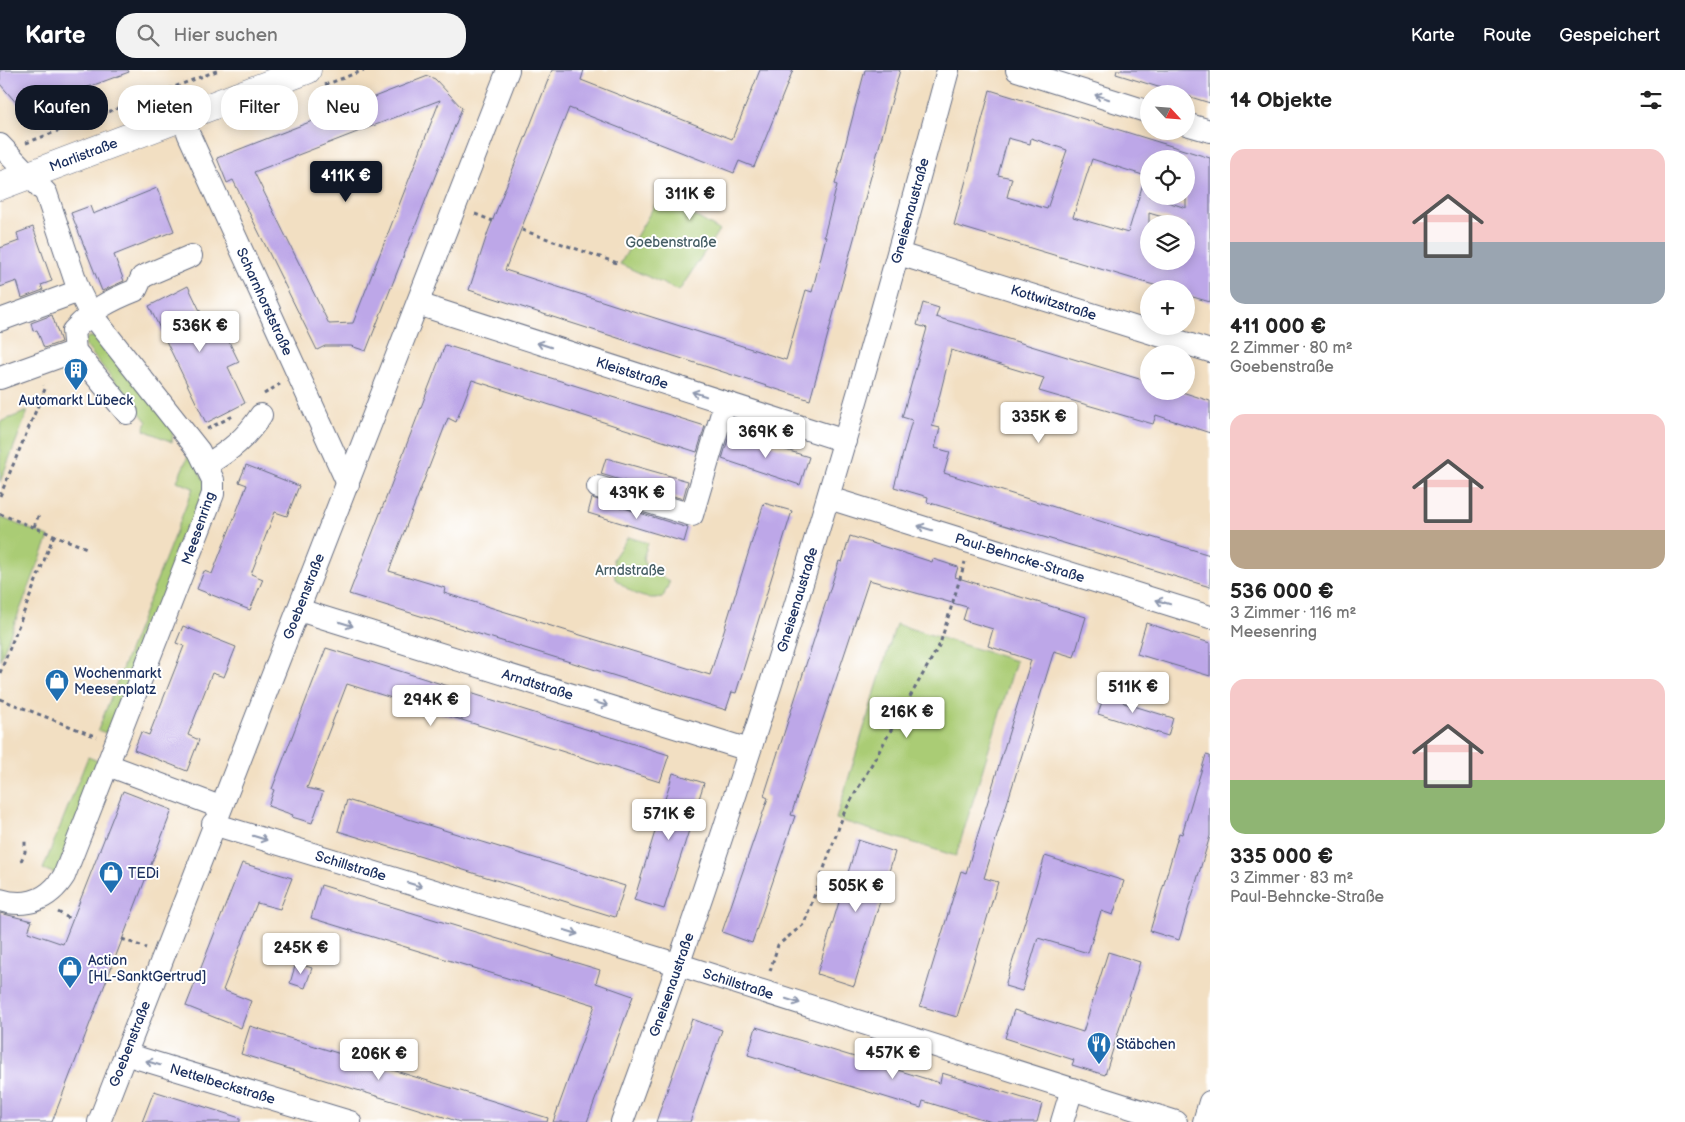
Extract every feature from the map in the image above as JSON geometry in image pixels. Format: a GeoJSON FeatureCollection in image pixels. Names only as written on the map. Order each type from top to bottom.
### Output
{"type":"FeatureCollection","features":[{"type":"Feature","properties":{"kind":"main road","name":"Marlistraße"},"geometry":{"type":"LineString","coordinates":[[211,107],[307,70]]}},
{"type":"Feature","properties":{"kind":"main road","name":"Marlistraße"},"geometry":{"type":"LineString","coordinates":[[0,186],[151,130]]}},
{"type":"Feature","properties":{"kind":"street","name":"Goebenstraße"},"geometry":{"type":"LineString","coordinates":[[99,1122],[216,816],[299,610],[508,70]]}},
{"type":"Feature","properties":{"kind":"street","name":"Gneisenaustraße"},"geometry":{"type":"LineString","coordinates":[[622,1122],[680,965],[829,498],[899,254],[948,70]]}},
{"type":"Feature","properties":{"kind":"street"},"geometry":{"type":"LineString","coordinates":[[1017,70],[1140,109]]}},
{"type":"Feature","properties":{"kind":"street"},"geometry":{"type":"LineString","coordinates":[[1195,127],[1210,131]]}},
{"type":"Feature","properties":{"kind":"street","name":"Scharnhorststraße"},"geometry":{"type":"LineString","coordinates":[[187,130],[348,484]]}},
{"type":"Feature","properties":{"kind":"street","name":"Meesenring"},"geometry":{"type":"LineString","coordinates":[[0,900],[28,903],[45,897],[60,884],[68,869],[213,494],[213,480],[189,437],[90,313],[79,291],[46,193],[3,148]]}},
{"type":"Feature","properties":{"kind":"street","name":"Kottwitzstraße"},"geometry":{"type":"LineString","coordinates":[[899,254],[1210,351]]}},
{"type":"Feature","properties":{"kind":"street"},"geometry":{"type":"LineString","coordinates":[[127,413],[76,351],[73,331],[90,313],[106,302],[136,290],[142,276],[191,256]]}},
{"type":"Feature","properties":{"kind":"street"},"geometry":{"type":"LineString","coordinates":[[0,320],[79,291]]}},
{"type":"Feature","properties":{"kind":"street","name":"Kleiststraße"},"geometry":{"type":"LineString","coordinates":[[418,304],[845,441]]}},
{"type":"Feature","properties":{"kind":"street"},"geometry":{"type":"LineString","coordinates":[[0,378],[76,351]]}},
{"type":"Feature","properties":{"kind":"street"},"geometry":{"type":"LineString","coordinates":[[598,487],[692,515],[726,403]]}},
{"type":"Feature","properties":{"kind":"street"},"geometry":{"type":"LineString","coordinates":[[206,465],[230,451],[248,434],[261,415]]}},
{"type":"Feature","properties":{"kind":"street","name":"Paul-Behncke-Straße"},"geometry":{"type":"LineString","coordinates":[[829,498],[1210,617]]}},
{"type":"Feature","properties":{"kind":"street","name":"Arndtstraße"},"geometry":{"type":"LineString","coordinates":[[299,610],[748,750]]}},
{"type":"Feature","properties":{"kind":"street"},"geometry":{"type":"LineString","coordinates":[[108,765],[216,816]]}},
{"type":"Feature","properties":{"kind":"street","name":"Schillstraße"},"geometry":{"type":"LineString","coordinates":[[216,816],[1176,1122]]}},
{"type":"Feature","properties":{"kind":"street","name":"Nettelbeckstraße"},"geometry":{"type":"LineString","coordinates":[[125,1054],[350,1122]]}},
{"type":"Feature","properties":{"kind":"street"},"geometry":{"type":"LineString","coordinates":[[1062,1122],[1072,1089]]}},
{"type":"Feature","properties":{"kind":"street"},"geometry":{"type":"LineString","coordinates":[[1204,1122],[1210,1102]]}},
{"type":"Feature","properties":{"kind":"path"},"geometry":{"type":"LineString","coordinates":[[3,148],[219,70]]}},
{"type":"Feature","properties":{"kind":"path"},"geometry":{"type":"LineString","coordinates":[[522,230],[620,264]]}},
{"type":"Feature","properties":{"kind":"path"},"geometry":{"type":"LineString","coordinates":[[0,496],[45,389],[36,366]]}},
{"type":"Feature","properties":{"kind":"path"},"geometry":{"type":"LineString","coordinates":[[0,514],[89,549]]}},
{"type":"Feature","properties":{"kind":"path"},"geometry":{"type":"LineString","coordinates":[[34,527],[39,514]]}},
{"type":"Feature","properties":{"kind":"path"},"geometry":{"type":"LineString","coordinates":[[0,673],[54,535]]}},
{"type":"Feature","properties":{"kind":"path"},"geometry":{"type":"LineString","coordinates":[[764,992],[778,945],[804,924],[844,813],[940,644],[972,542]]}},
{"type":"Feature","properties":{"kind":"path"},"geometry":{"type":"LineString","coordinates":[[0,699],[116,744]]}},
{"type":"Feature","properties":{"kind":"path"},"geometry":{"type":"LineString","coordinates":[[21,861],[25,852],[26,838]]}},
{"type":"Feature","properties":{"kind":"green space","name":"Goebenstraße"},"geometry":{"type":"Polygon","coordinates":[[[660,196],[719,230],[679,291],[620,264],[660,196]]]}},
{"type":"Feature","properties":{"kind":"green space"},"geometry":{"type":"Polygon","coordinates":[[[88,337],[97,337],[173,430],[172,442],[144,430],[147,422],[86,346],[85,340],[88,337]]]}},
{"type":"Feature","properties":{"kind":"green space"},"geometry":{"type":"Polygon","coordinates":[[[28,411],[0,482],[0,422],[28,411]]]}},
{"type":"Feature","properties":{"kind":"green space"},"geometry":{"type":"Polygon","coordinates":[[[189,454],[206,484],[111,735],[98,730],[193,488],[177,481],[189,454]]]}},
{"type":"Feature","properties":{"kind":"green space"},"geometry":{"type":"Polygon","coordinates":[[[0,517],[49,537],[0,660],[0,517]]]}},
{"type":"Feature","properties":{"kind":"green space","name":"Arndstraße"},"geometry":{"type":"Polygon","coordinates":[[[628,537],[648,543],[643,558],[647,570],[670,581],[663,597],[648,598],[642,596],[615,579],[613,559],[628,537]]]}},
{"type":"Feature","properties":{"kind":"green space"},"geometry":{"type":"Polygon","coordinates":[[[896,624],[1016,661],[956,856],[836,819],[896,624]]]}},
{"type":"Feature","properties":{"kind":"green space"},"geometry":{"type":"Polygon","coordinates":[[[88,757],[98,761],[56,874],[43,869],[88,757]]]}},
{"type":"Feature","properties":{"kind":"building"},"geometry":{"type":"Polygon","coordinates":[[[0,70],[128,70],[129,72],[94,85],[15,85],[15,101],[0,84],[0,70]]]}},
{"type":"Feature","properties":{"kind":"building"},"geometry":{"type":"Polygon","coordinates":[[[552,70],[584,70],[581,80],[732,139],[760,70],[793,70],[754,167],[739,161],[734,173],[569,108],[505,270],[786,360],[806,290],[812,292],[826,237],[824,236],[837,185],[835,184],[865,70],[900,70],[810,400],[469,290],[488,232],[552,70]]]}},
{"type":"Feature","properties":{"kind":"building"},"geometry":{"type":"Polygon","coordinates":[[[1117,70],[1210,70],[1210,103],[1195,98],[1195,85],[1152,85],[1116,74],[1117,70]]]}},
{"type":"Feature","properties":{"kind":"building"},"geometry":{"type":"Polygon","coordinates":[[[428,76],[435,79],[462,108],[366,351],[351,346],[325,346],[317,350],[233,180],[227,183],[217,158],[289,130],[298,130],[298,127],[308,123],[308,130],[362,130],[254,172],[329,324],[353,323],[440,100],[378,124],[378,95],[428,76]]]}},
{"type":"Feature","properties":{"kind":"building"},"geometry":{"type":"Polygon","coordinates":[[[990,90],[1140,136],[1140,140],[1152,140],[1184,150],[1140,150],[1140,174],[1092,159],[1073,217],[1128,233],[1140,193],[1140,205],[1177,205],[1186,208],[1186,205],[1195,205],[1195,153],[1210,158],[1210,302],[1195,298],[1195,280],[1140,281],[954,225],[990,90]],[[1008,138],[998,175],[1012,178],[1007,197],[1047,209],[1067,150],[1031,138],[1030,144],[1008,138]]]}},
{"type":"Feature","properties":{"kind":"building"},"geometry":{"type":"Polygon","coordinates":[[[157,188],[174,231],[114,255],[124,281],[102,291],[71,213],[90,206],[93,214],[157,188]]]}},
{"type":"Feature","properties":{"kind":"building"},"geometry":{"type":"Polygon","coordinates":[[[33,227],[52,281],[41,285],[43,290],[22,298],[17,281],[0,287],[0,248],[19,241],[17,233],[33,227]]]}},
{"type":"Feature","properties":{"kind":"building"},"geometry":{"type":"Polygon","coordinates":[[[188,286],[204,319],[215,313],[239,362],[228,367],[245,403],[206,423],[149,306],[188,286]]]}},
{"type":"Feature","properties":{"kind":"building"},"geometry":{"type":"Polygon","coordinates":[[[923,303],[939,308],[936,317],[1140,379],[1140,400],[1195,400],[1195,396],[1210,401],[1210,433],[1156,415],[1153,424],[1039,391],[1044,378],[951,350],[932,426],[940,428],[935,448],[950,452],[944,473],[1210,555],[1210,587],[927,502],[928,497],[894,487],[912,420],[902,417],[927,328],[917,325],[923,303]]]}},
{"type":"Feature","properties":{"kind":"building"},"geometry":{"type":"Polygon","coordinates":[[[52,315],[61,342],[44,348],[37,330],[33,331],[31,323],[52,315]]]}},
{"type":"Feature","properties":{"kind":"building"},"geometry":{"type":"Polygon","coordinates":[[[445,345],[705,426],[697,452],[472,380],[456,422],[448,418],[389,571],[445,588],[444,593],[710,675],[764,503],[792,511],[736,693],[732,692],[726,710],[349,594],[445,345]]]}},
{"type":"Feature","properties":{"kind":"building"},"geometry":{"type":"Polygon","coordinates":[[[730,433],[809,457],[800,485],[722,459],[730,433]]]}},
{"type":"Feature","properties":{"kind":"building"},"geometry":{"type":"Polygon","coordinates":[[[606,458],[688,481],[683,499],[601,474],[606,458]]]}},
{"type":"Feature","properties":{"kind":"building"},"geometry":{"type":"Polygon","coordinates":[[[246,465],[299,486],[287,516],[275,512],[251,574],[263,579],[250,610],[197,589],[204,571],[212,574],[247,485],[239,482],[246,465]]]}},
{"type":"Feature","properties":{"kind":"building"},"geometry":{"type":"Polygon","coordinates":[[[592,498],[688,528],[684,542],[588,513],[592,498]]]}},
{"type":"Feature","properties":{"kind":"building"},"geometry":{"type":"Polygon","coordinates":[[[850,536],[932,562],[933,559],[958,567],[955,577],[1086,617],[1074,657],[1054,651],[984,878],[998,882],[957,1017],[920,1006],[961,871],[966,873],[1031,660],[988,646],[993,629],[963,620],[967,607],[869,580],[791,815],[795,816],[752,943],[722,932],[768,798],[764,796],[839,561],[842,562],[850,536]]]}},
{"type":"Feature","properties":{"kind":"building"},"geometry":{"type":"Polygon","coordinates":[[[1146,623],[1210,643],[1210,676],[1137,654],[1146,623]]]}},
{"type":"Feature","properties":{"kind":"building"},"geometry":{"type":"Polygon","coordinates":[[[183,626],[236,647],[224,677],[212,673],[188,735],[199,740],[187,771],[134,750],[141,732],[149,735],[184,646],[176,643],[183,626]]]}},
{"type":"Feature","properties":{"kind":"building"},"geometry":{"type":"Polygon","coordinates":[[[326,648],[669,755],[660,782],[347,684],[307,788],[323,792],[312,823],[292,817],[293,815],[268,806],[274,790],[272,789],[326,648]]]}},
{"type":"Feature","properties":{"kind":"building"},"geometry":{"type":"Polygon","coordinates":[[[1108,683],[1124,703],[1173,718],[1168,736],[1098,714],[1108,683]]]}},
{"type":"Feature","properties":{"kind":"building"},"geometry":{"type":"Polygon","coordinates":[[[1206,755],[1210,756],[1210,836],[1179,940],[1150,931],[1179,833],[1182,834],[1206,755]]]}},
{"type":"Feature","properties":{"kind":"building"},"geometry":{"type":"Polygon","coordinates":[[[673,773],[704,783],[664,909],[634,900],[673,773]]]}},
{"type":"Feature","properties":{"kind":"building"},"geometry":{"type":"Polygon","coordinates":[[[123,791],[172,810],[52,1122],[0,1122],[0,913],[32,921],[28,932],[63,944],[123,791]]]}},
{"type":"Feature","properties":{"kind":"building"},"geometry":{"type":"Polygon","coordinates":[[[347,800],[625,886],[615,917],[338,831],[347,800]]]}},
{"type":"Feature","properties":{"kind":"building"},"geometry":{"type":"Polygon","coordinates":[[[858,840],[895,852],[854,986],[817,974],[858,840]]]}},
{"type":"Feature","properties":{"kind":"building"},"geometry":{"type":"Polygon","coordinates":[[[1045,856],[1124,881],[1113,915],[1101,911],[1088,953],[1038,938],[1022,991],[1005,986],[1045,856]]]}},
{"type":"Feature","properties":{"kind":"building"},"geometry":{"type":"Polygon","coordinates":[[[242,863],[292,878],[280,909],[257,903],[223,990],[251,1001],[241,1028],[186,1006],[242,863]]]}},
{"type":"Feature","properties":{"kind":"building"},"geometry":{"type":"Polygon","coordinates":[[[321,885],[600,970],[596,983],[633,996],[587,1122],[553,1122],[595,1005],[311,918],[321,885]]]}},
{"type":"Feature","properties":{"kind":"building"},"geometry":{"type":"Polygon","coordinates":[[[1108,952],[1140,962],[1105,1075],[1072,1065],[1074,1060],[1005,1038],[1014,1010],[1083,1032],[1108,952]]]}},
{"type":"Feature","properties":{"kind":"building"},"geometry":{"type":"Polygon","coordinates":[[[296,963],[312,968],[305,988],[290,983],[296,963]]]}},
{"type":"Feature","properties":{"kind":"building"},"geometry":{"type":"Polygon","coordinates":[[[692,1019],[722,1030],[690,1122],[656,1122],[692,1019]]]}},
{"type":"Feature","properties":{"kind":"building"},"geometry":{"type":"Polygon","coordinates":[[[250,1026],[548,1118],[547,1122],[460,1122],[241,1054],[250,1026]]]}},
{"type":"Feature","properties":{"kind":"building"},"geometry":{"type":"Polygon","coordinates":[[[756,1027],[940,1083],[942,1073],[1042,1104],[1037,1122],[992,1122],[923,1101],[921,1108],[748,1055],[756,1027]]]}},
{"type":"Feature","properties":{"kind":"building"},"geometry":{"type":"Polygon","coordinates":[[[154,1091],[240,1118],[240,1122],[142,1122],[154,1091]]]}},
{"type":"Feature","properties":{"kind":"place","name":"Automarkt Lübeck"},"geometry":{"type":"Point","coordinates":[76,391]}},
{"type":"Feature","properties":{"kind":"place","name":"Wochenmarkt Meesenplatz"},"geometry":{"type":"Point","coordinates":[57,702]}},
{"type":"Feature","properties":{"kind":"place","name":"TEDi"},"geometry":{"type":"Point","coordinates":[111,894]}},
{"type":"Feature","properties":{"kind":"place","name":"Action [HL-SanktGertrud]"},"geometry":{"type":"Point","coordinates":[70,989]}},
{"type":"Feature","properties":{"kind":"place","name":"Stäbchen"},"geometry":{"type":"Point","coordinates":[1099,1065]}}]}
